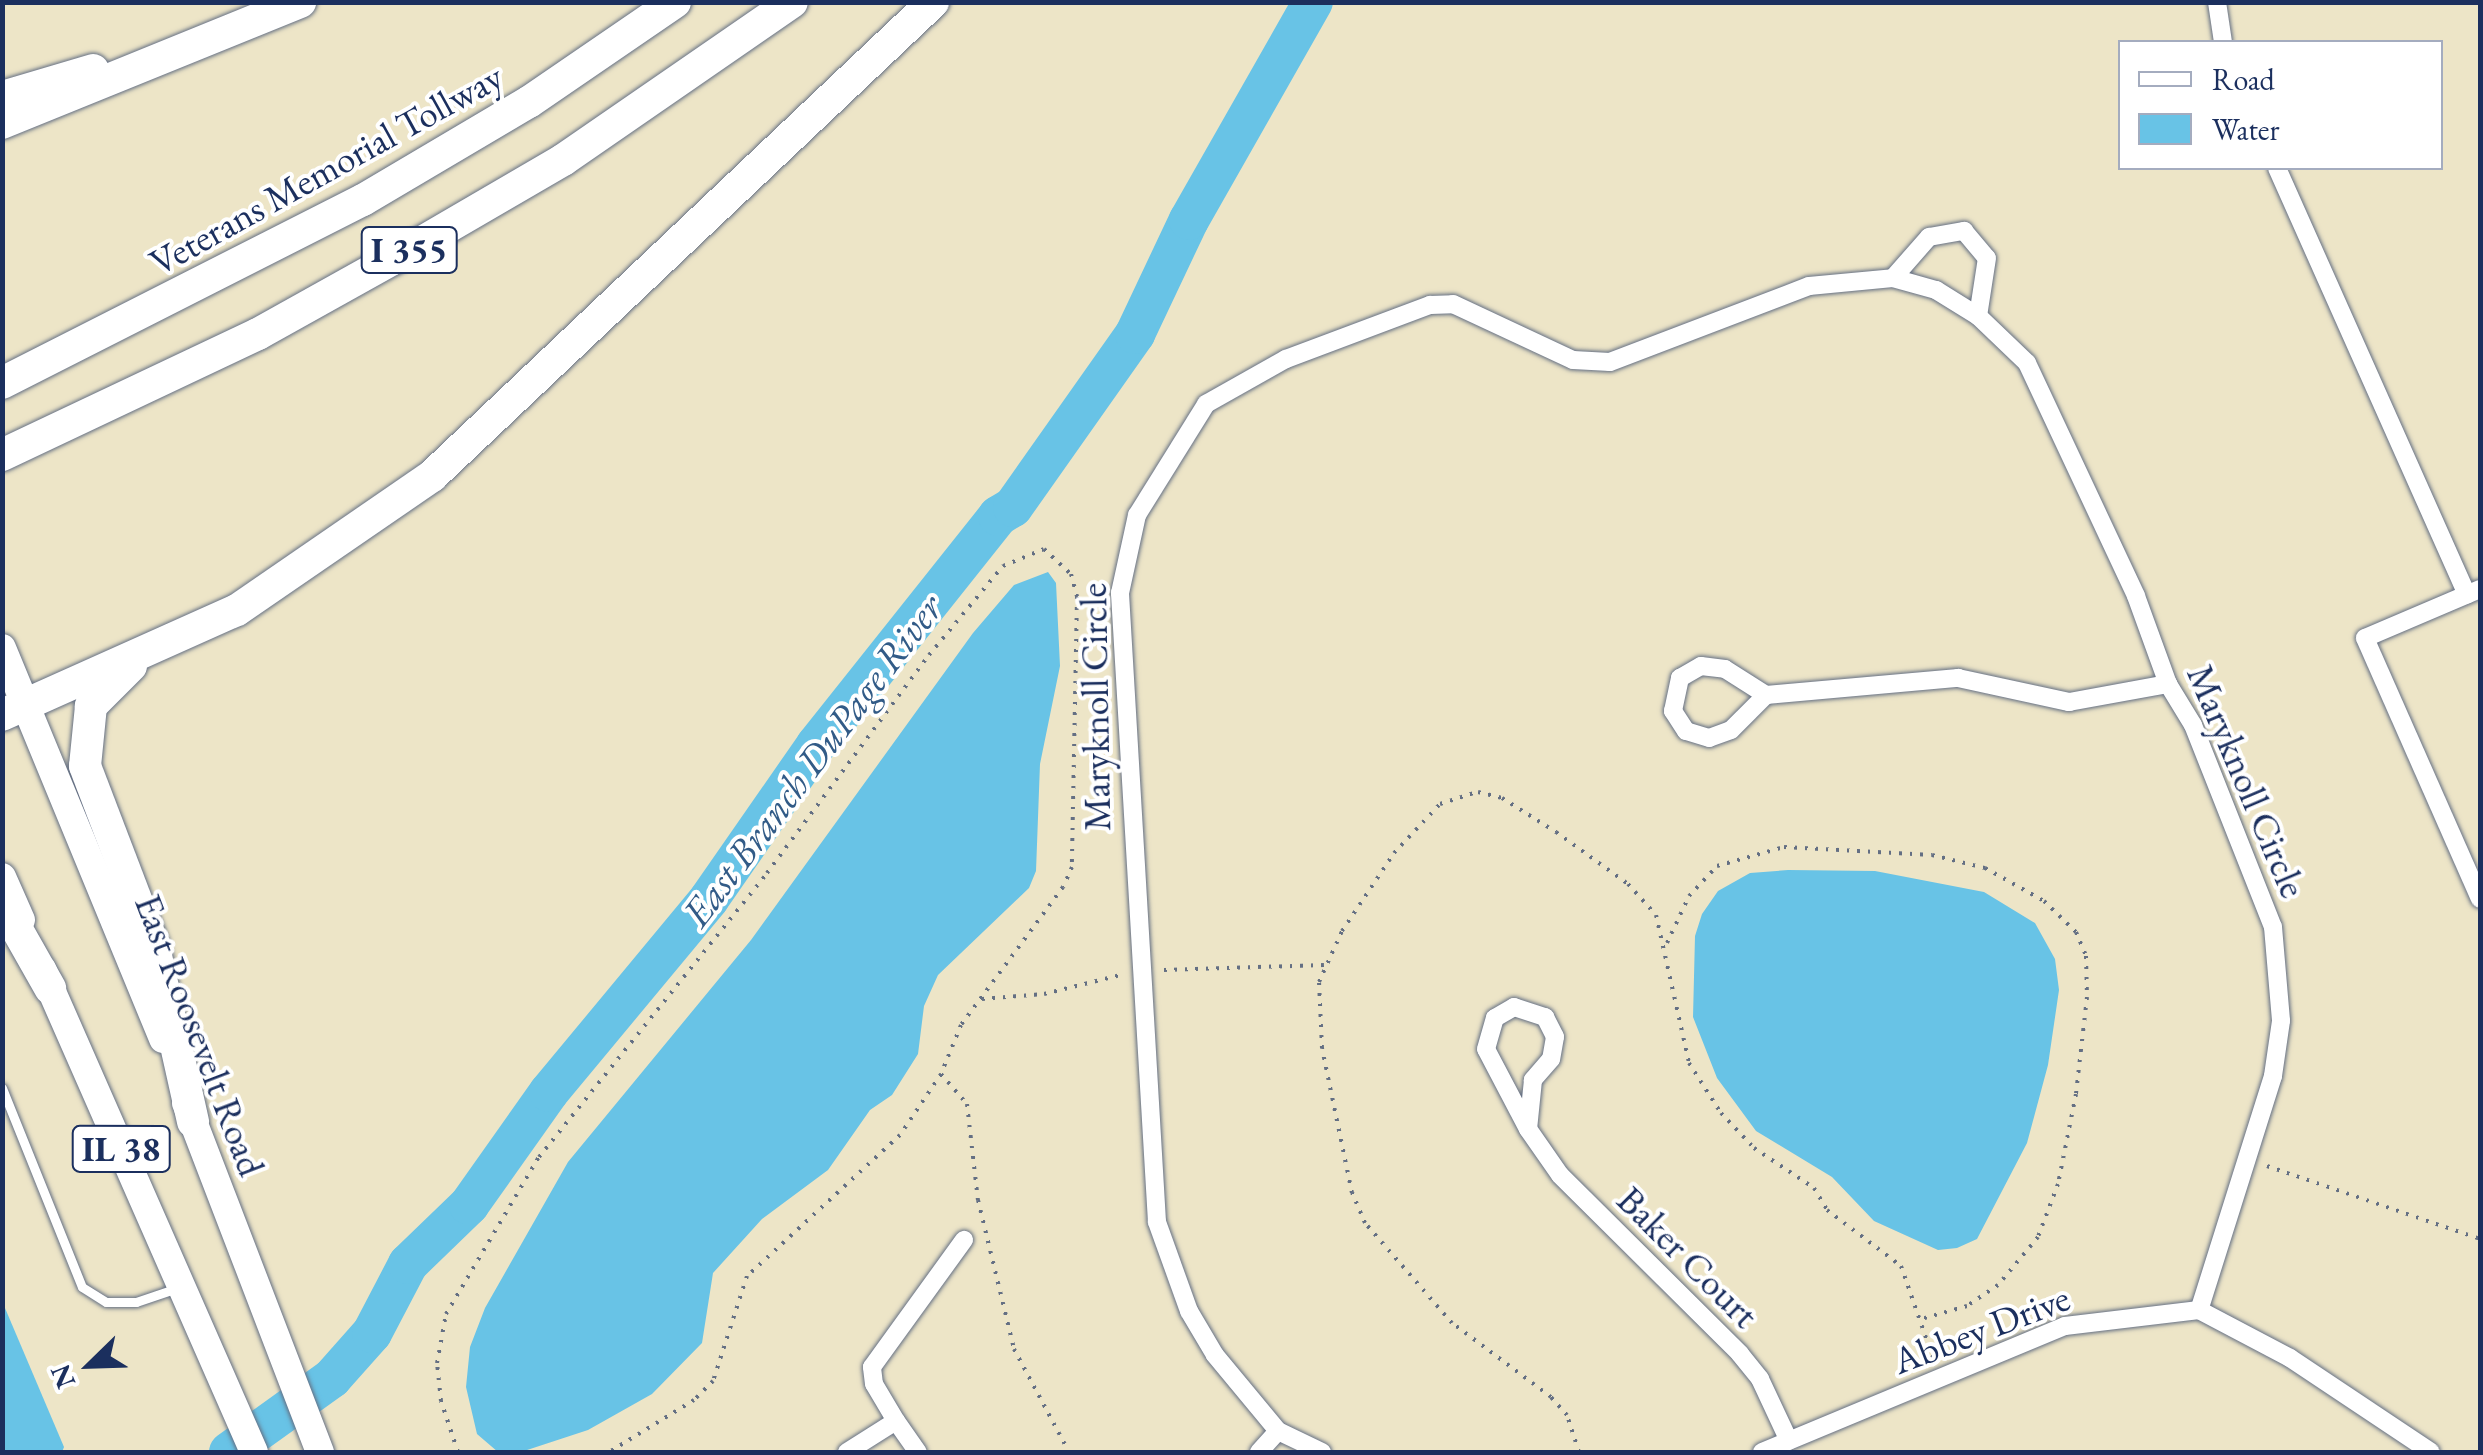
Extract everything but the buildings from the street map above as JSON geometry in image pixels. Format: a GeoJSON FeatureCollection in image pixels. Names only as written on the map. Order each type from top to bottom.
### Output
{"type":"FeatureCollection","features":[{"type":"Feature","properties":{"kind":"highway"},"geometry":{"type":"LineString","coordinates":[[2,122],[76,97],[174,50],[300,2]]}},
{"type":"Feature","properties":{"kind":"highway","name":"Veterans Memorial Tollway"},"geometry":{"type":"LineString","coordinates":[[2,382],[363,200],[529,102],[675,2]]}},
{"type":"Feature","properties":{"kind":"highway","name":"I 355"},"geometry":{"type":"LineString","coordinates":[[2,455],[258,334],[393,259],[563,160],[792,2]]}},
{"type":"Feature","properties":{"kind":"highway"},"geometry":{"type":"LineString","coordinates":[[16,709],[237,610],[432,476],[933,2]]}},
{"type":"Feature","properties":{"kind":"highway"},"geometry":{"type":"LineString","coordinates":[[2,97],[174,50]]}},
{"type":"Feature","properties":{"kind":"highway"},"geometry":{"type":"LineString","coordinates":[[144,652],[90,706],[85,766],[154,948],[193,1122]]}},
{"type":"Feature","properties":{"kind":"highway"},"geometry":{"type":"LineString","coordinates":[[2,902],[50,988]]}},
{"type":"Feature","properties":{"kind":"main road","name":"East Roosevelt Road"},"geometry":{"type":"LineString","coordinates":[[2,648],[16,709],[193,1122],[320,1452]]}},
{"type":"Feature","properties":{"kind":"main road","name":"IL 38"},"geometry":{"type":"LineString","coordinates":[[2,877],[254,1452]]}},
{"type":"Feature","properties":{"kind":"street"},"geometry":{"type":"LineString","coordinates":[[2217,2],[2222,40]]}},
{"type":"Feature","properties":{"kind":"street"},"geometry":{"type":"LineString","coordinates":[[2279,170],[2474,592],[2365,638],[2480,899]]}},
{"type":"Feature","properties":{"kind":"street"},"geometry":{"type":"LineString","coordinates":[[1893,278],[1929,237],[1964,230],[1988,258],[1978,316]]}},
{"type":"Feature","properties":{"kind":"street","name":"Maryknoll Circle"},"geometry":{"type":"LineString","coordinates":[[1278,1430],[1189,1311],[1154,1202],[1119,637],[1120,593],[1137,515],[1206,404],[1270,367],[1396,313],[1454,304],[1573,360],[1610,362],[1809,286],[1893,278],[1936,290],[1978,316],[2040,383],[2168,684],[2236,825],[2274,927],[2280,977],[2277,1054],[2248,1160],[2199,1310]]}},
{"type":"Feature","properties":{"kind":"street"},"geometry":{"type":"LineString","coordinates":[[1766,694],[1731,730],[1709,738],[1686,731],[1673,712],[1680,678],[1701,666],[1724,670],[1766,694],[1958,678],[2070,702],[2168,684]]}},
{"type":"Feature","properties":{"kind":"street","name":"Baker Court"},"geometry":{"type":"LineString","coordinates":[[1528,1129],[1533,1080],[1550,1059],[1555,1037],[1536,1010],[1514,1007],[1495,1018],[1486,1049],[1528,1129],[1560,1174],[1740,1354],[1788,1441]]}},
{"type":"Feature","properties":{"kind":"street"},"geometry":{"type":"LineString","coordinates":[[918,1452],[874,1384],[872,1367],[964,1240]]}},
{"type":"Feature","properties":{"kind":"street"},"geometry":{"type":"LineString","coordinates":[[2199,1310],[2290,1358],[2431,1452]]}},
{"type":"Feature","properties":{"kind":"street","name":"Abbey Drive"},"geometry":{"type":"LineString","coordinates":[[1762,1452],[2065,1326],[2199,1310]]}},
{"type":"Feature","properties":{"kind":"street"},"geometry":{"type":"LineString","coordinates":[[847,1452],[896,1422]]}},
{"type":"Feature","properties":{"kind":"street"},"geometry":{"type":"LineString","coordinates":[[1259,1452],[1278,1430],[1322,1452]]}},
{"type":"Feature","properties":{"kind":"lane"},"geometry":{"type":"LineString","coordinates":[[2,1088],[82,1286],[106,1302],[136,1302],[182,1286]]}},
{"type":"Feature","properties":{"kind":"path"},"geometry":{"type":"LineString","coordinates":[[458,1452],[441,1401],[437,1362],[446,1314],[539,1157],[756,887],[928,655],[1003,566],[1044,549],[1071,574],[1077,597],[1072,866],[1011,966],[961,1025],[941,1074],[900,1135],[747,1276],[713,1381],[694,1400],[609,1452]]}},
{"type":"Feature","properties":{"kind":"path"},"geometry":{"type":"LineString","coordinates":[[1579,1452],[1567,1415],[1551,1397],[1452,1323],[1365,1223],[1352,1193],[1322,1048],[1320,982],[1342,932],[1394,853],[1440,804],[1478,792],[1502,798],[1628,884],[1656,916],[1667,943],[1676,1024],[1689,1062],[1721,1113],[1754,1148],[1814,1188],[1849,1228],[1889,1253],[1910,1282],[1939,1377]]}},
{"type":"Feature","properties":{"kind":"path"},"geometry":{"type":"LineString","coordinates":[[1667,943],[1689,896],[1717,866],[1784,847],[1932,855],[1985,868],[2044,901],[2076,932],[2086,956],[2087,997],[2076,1094],[2058,1184],[2038,1237],[1998,1285],[1967,1306],[1921,1319]]}},
{"type":"Feature","properties":{"kind":"path"},"geometry":{"type":"LineString","coordinates":[[941,1074],[967,1104],[978,1200],[1014,1349],[1069,1452]]}},
{"type":"Feature","properties":{"kind":"path"},"geometry":{"type":"LineString","coordinates":[[2248,1160],[2480,1239]]}},
{"type":"Feature","properties":{"kind":"water"},"geometry":{"type":"Polygon","coordinates":[[[1048,572],[1056,583],[1060,666],[1040,764],[1036,871],[1029,888],[938,975],[924,1006],[918,1054],[892,1095],[870,1110],[828,1170],[762,1219],[713,1273],[702,1343],[652,1394],[588,1430],[521,1452],[498,1452],[477,1434],[466,1387],[470,1347],[485,1308],[568,1162],[751,940],[973,633],[1014,585],[1048,572]]]}},
{"type":"Feature","properties":{"kind":"water"},"geometry":{"type":"Polygon","coordinates":[[[1875,871],[1984,892],[2035,923],[2055,959],[2059,990],[2048,1065],[2027,1143],[1977,1239],[1957,1248],[1938,1250],[1874,1221],[1832,1177],[1756,1131],[1717,1078],[1693,1017],[1695,936],[1702,914],[1718,891],[1750,873],[1875,871]]]}},
{"type":"Feature","properties":{"kind":"water"},"geometry":{"type":"Polygon","coordinates":[[[2,1301],[64,1447],[62,1452],[3,1452],[2,1301]]]}},
{"type":"Feature","properties":{"kind":"waterway","name":"East Branch DuPage River"},"geometry":{"type":"LineString","coordinates":[[229,1452],[332,1378],[372,1333],[408,1264],[469,1205],[549,1092],[709,899],[816,745],[998,516],[1013,507],[1135,334],[1189,220],[1313,2]]}}]}
